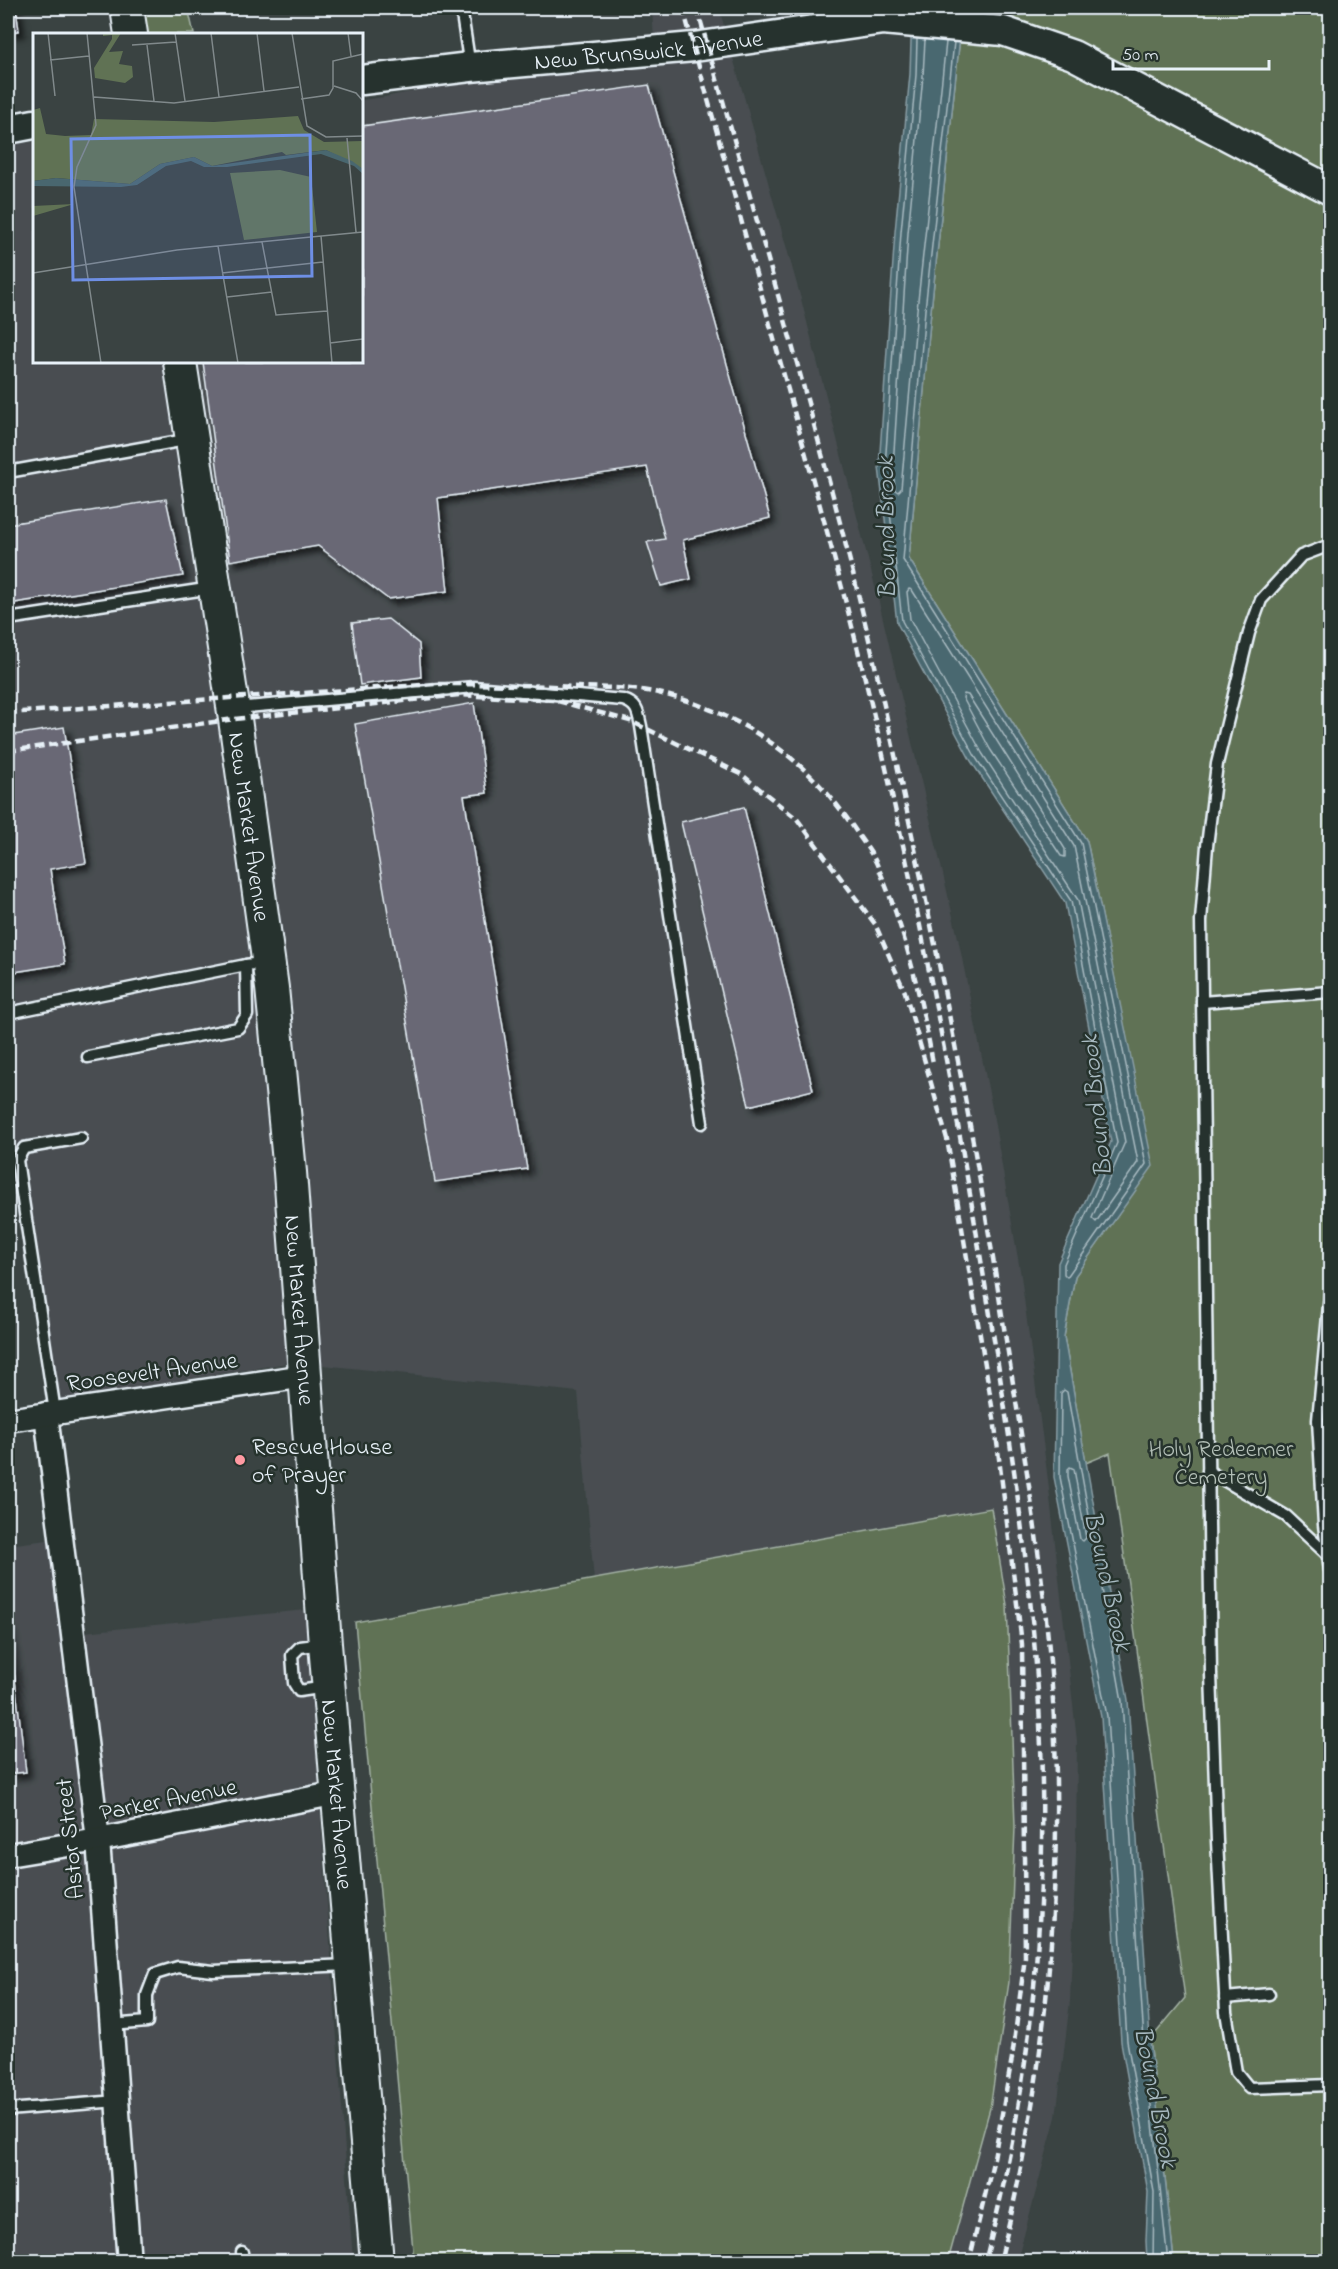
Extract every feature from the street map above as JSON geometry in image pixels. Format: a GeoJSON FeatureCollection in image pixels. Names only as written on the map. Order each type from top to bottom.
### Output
{"type":"FeatureCollection","features":[{"type":"Feature","properties":{"kind":"main road"},"geometry":{"type":"LineString","coordinates":[[127,8],[131,33]]}},
{"type":"Feature","properties":{"kind":"main road","name":"New Market Avenue"},"geometry":{"type":"LineString","coordinates":[[180,363],[233,708],[257,963],[290,1172],[325,1644],[377,2262]]}},
{"type":"Feature","properties":{"kind":"street","name":"New Brunswick Avenue"},"geometry":{"type":"LineString","coordinates":[[363,80],[470,67],[694,47],[828,18],[884,14],[1004,31],[1073,55],[1330,190]]}},
{"type":"Feature","properties":{"kind":"street"},"geometry":{"type":"LineString","coordinates":[[8,129],[33,124]]}},
{"type":"Feature","properties":{"kind":"street","name":"Roosevelt Avenue"},"geometry":{"type":"LineString","coordinates":[[8,1420],[305,1376]]}},
{"type":"Feature","properties":{"kind":"street","name":"Astor Street"},"geometry":{"type":"LineString","coordinates":[[50,1413],[98,1840],[129,2262]]}},
{"type":"Feature","properties":{"kind":"street","name":"Parker Avenue"},"geometry":{"type":"LineString","coordinates":[[8,1856],[338,1793]]}},
{"type":"Feature","properties":{"kind":"lane"},"geometry":{"type":"LineString","coordinates":[[461,8],[470,67]]}},
{"type":"Feature","properties":{"kind":"lane"},"geometry":{"type":"LineString","coordinates":[[8,472],[191,439]]}},
{"type":"Feature","properties":{"kind":"lane"},"geometry":{"type":"LineString","coordinates":[[1330,545],[1302,556],[1261,600],[1249,633],[1232,695],[1215,776],[1201,921],[1213,1745],[1225,1998],[1236,2072],[1249,2088],[1330,2085]]}},
{"type":"Feature","properties":{"kind":"lane"},"geometry":{"type":"LineString","coordinates":[[8,619],[215,588]]}},
{"type":"Feature","properties":{"kind":"lane"},"geometry":{"type":"LineString","coordinates":[[233,708],[474,687],[623,700],[634,704],[638,710],[641,726],[702,1123]]}},
{"type":"Feature","properties":{"kind":"lane"},"geometry":{"type":"LineString","coordinates":[[8,1013],[257,963],[247,1015],[238,1028],[88,1057]]}},
{"type":"Feature","properties":{"kind":"lane"},"geometry":{"type":"LineString","coordinates":[[1202,1002],[1330,992]]}},
{"type":"Feature","properties":{"kind":"lane"},"geometry":{"type":"LineString","coordinates":[[50,1413],[17,1160],[24,1148],[81,1138]]}},
{"type":"Feature","properties":{"kind":"lane"},"geometry":{"type":"LineString","coordinates":[[1330,1295],[1318,1420],[1323,1525],[1330,1570]]}},
{"type":"Feature","properties":{"kind":"lane"},"geometry":{"type":"LineString","coordinates":[[1208,1471],[1286,1516],[1328,1555]]}},
{"type":"Feature","properties":{"kind":"lane"},"geometry":{"type":"LineString","coordinates":[[111,2025],[147,2022],[147,1995],[155,1974],[178,1967],[213,1971],[352,1965]]}},
{"type":"Feature","properties":{"kind":"lane"},"geometry":{"type":"LineString","coordinates":[[1225,1998],[1269,1994]]}},
{"type":"Feature","properties":{"kind":"lane"},"geometry":{"type":"LineString","coordinates":[[8,2110],[117,2101]]}},
{"type":"Feature","properties":{"kind":"shaded area"},"geometry":{"type":"Polygon","coordinates":[[[652,8],[719,8],[801,299],[878,598],[958,938],[992,1108],[1021,1276],[1048,1480],[1077,1741],[1076,1854],[1070,2001],[1056,2117],[1017,2261],[948,2261],[990,2108],[1009,1982],[1015,1827],[1007,1605],[990,1508],[594,1581],[578,1392],[294,1362],[48,1402],[8,1153],[8,145],[33,142],[33,363],[363,363],[363,100],[654,41],[652,8]]]}},
{"type":"Feature","properties":{"kind":"shaded area"},"geometry":{"type":"Polygon","coordinates":[[[63,1538],[74,1633],[306,1610],[353,2261],[8,2261],[8,1545],[63,1538]]]}},
{"type":"Feature","properties":{"kind":"green space"},"geometry":{"type":"Polygon","coordinates":[[[118,8],[188,8],[194,33],[122,33],[118,8]]]}},
{"type":"Feature","properties":{"kind":"green space","name":"Holy Redeemer Cemetery"},"geometry":{"type":"Polygon","coordinates":[[[963,8],[1330,8],[1330,2261],[1174,2261],[1150,2040],[1185,1998],[1110,1453],[1086,1463],[1064,1337],[1075,1276],[1152,1166],[1087,841],[909,559],[931,311],[963,8]]]}},
{"type":"Feature","properties":{"kind":"green space"},"geometry":{"type":"Polygon","coordinates":[[[991,1508],[1007,1605],[1011,1708],[1015,1827],[1009,1982],[990,2108],[948,2261],[414,2261],[355,1622],[991,1508]]]}},
{"type":"Feature","properties":{"kind":"water"},"geometry":{"type":"Polygon","coordinates":[[[912,8],[963,8],[931,311],[909,559],[1087,841],[1153,1166],[1075,1276],[1064,1337],[1128,1700],[1150,2040],[1174,2261],[1147,2261],[1148,2192],[1121,2042],[1101,1717],[1054,1477],[1058,1263],[1111,1142],[1065,903],[971,761],[897,623],[879,467],[895,232],[910,74],[912,8]]]}},
{"type":"Feature","properties":{"kind":"building"},"geometry":{"type":"Polygon","coordinates":[[[8,8],[16,8],[19,31],[8,32],[8,8]]]}},
{"type":"Feature","properties":{"kind":"building"},"geometry":{"type":"Polygon","coordinates":[[[649,85],[770,518],[683,540],[691,579],[661,586],[647,542],[665,539],[647,467],[438,498],[448,591],[388,599],[318,546],[230,561],[203,363],[363,363],[363,126],[649,85]]]}},
{"type":"Feature","properties":{"kind":"building"},"geometry":{"type":"Polygon","coordinates":[[[166,499],[183,576],[8,604],[8,524],[166,499]]]}},
{"type":"Feature","properties":{"kind":"building"},"geometry":{"type":"Polygon","coordinates":[[[388,619],[419,644],[421,677],[360,685],[352,623],[388,619]]]}},
{"type":"Feature","properties":{"kind":"building"},"geometry":{"type":"Polygon","coordinates":[[[474,703],[487,793],[464,796],[527,1169],[435,1182],[355,724],[474,703]]]}},
{"type":"Feature","properties":{"kind":"building"},"geometry":{"type":"Polygon","coordinates":[[[64,727],[86,863],[50,869],[65,964],[8,973],[8,736],[64,727]]]}},
{"type":"Feature","properties":{"kind":"building"},"geometry":{"type":"Polygon","coordinates":[[[744,807],[813,1090],[749,1106],[681,822],[744,807]]]}},
{"type":"Feature","properties":{"kind":"building"},"geometry":{"type":"Polygon","coordinates":[[[8,1623],[26,1772],[8,1774],[8,1623]]]}},
{"type":"Feature","properties":{"kind":"railway"},"geometry":{"type":"LineString","coordinates":[[683,8],[839,576],[897,815],[957,1120],[996,1350],[1020,1514],[1037,1677],[1041,1750],[1040,1898],[1027,2045],[1016,2118],[985,2262]]}},
{"type":"Feature","properties":{"kind":"railway"},"geometry":{"type":"LineString","coordinates":[[697,8],[827,475],[884,705],[930,919],[970,1123],[1035,1528],[1054,1718],[1056,1781],[1054,1902],[1035,2083],[1014,2203],[1000,2262]]}},
{"type":"Feature","properties":{"kind":"railway"},"geometry":{"type":"LineString","coordinates":[[8,713],[436,684],[524,685],[648,691],[719,713],[747,727],[798,764],[841,810],[870,851],[888,891],[904,939],[933,1063]]}},
{"type":"Feature","properties":{"kind":"railway"},"geometry":{"type":"LineString","coordinates":[[8,751],[235,719],[460,695],[554,700],[630,721],[741,774],[797,819],[875,924],[905,992],[947,1139],[994,1418],[1022,1644],[1025,1957],[1012,2058],[994,2158],[969,2262]]}},
{"type":"Feature","properties":{"kind":"place","name":"Rescue House of Prayer"},"geometry":{"type":"Point","coordinates":[240,1460]}},
{"type":"Feature","properties":{"kind":"water label","name":"Bound Brook"},"geometry":{"type":"Point","coordinates":[885,528]}},
{"type":"Feature","properties":{"kind":"water label","name":"Bound Brook"},"geometry":{"type":"Point","coordinates":[1095,1106]}},
{"type":"Feature","properties":{"kind":"water label","name":"Bound Brook"},"geometry":{"type":"Point","coordinates":[1109,1581]}},
{"type":"Feature","properties":{"kind":"water label","name":"Bound Brook"},"geometry":{"type":"Point","coordinates":[1157,2097]}}]}
